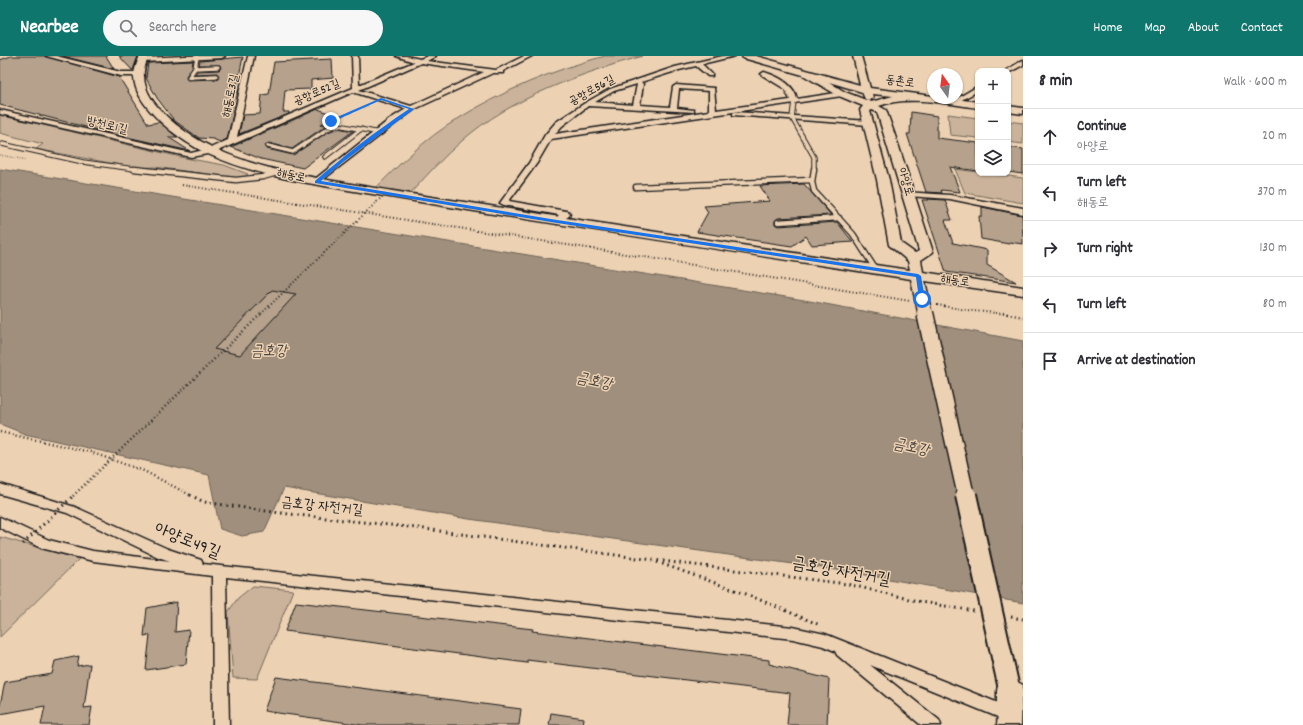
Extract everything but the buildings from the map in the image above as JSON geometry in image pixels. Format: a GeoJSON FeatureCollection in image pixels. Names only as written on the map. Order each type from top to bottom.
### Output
{"type":"FeatureCollection","features":[{"type":"Feature","properties":{"kind":"main road"},"geometry":{"type":"LineString","coordinates":[[746,56],[807,74],[842,94],[871,104],[923,98]]}},
{"type":"Feature","properties":{"kind":"main road","name":"아양로"},"geometry":{"type":"LineString","coordinates":[[857,56],[854,73],[866,90],[871,104],[881,110],[926,252],[914,259],[895,245],[883,180],[865,110],[871,104]]}},
{"type":"Feature","properties":{"kind":"main road"},"geometry":{"type":"LineString","coordinates":[[139,74],[143,58]]}},
{"type":"Feature","properties":{"kind":"main road"},"geometry":{"type":"LineString","coordinates":[[821,78],[854,73]]}},
{"type":"Feature","properties":{"kind":"main road","name":"해동로"},"geometry":{"type":"LineString","coordinates":[[139,74],[138,76],[145,95],[159,116],[181,133],[210,151],[277,174],[317,182],[557,221],[1023,291]]}},
{"type":"Feature","properties":{"kind":"main road","name":"동촌로"},"geometry":{"type":"LineString","coordinates":[[807,74],[866,90],[927,99]]}},
{"type":"Feature","properties":{"kind":"main road","name":"동촌로"},"geometry":{"type":"LineString","coordinates":[[963,104],[975,106]]}},
{"type":"Feature","properties":{"kind":"main road"},"geometry":{"type":"LineString","coordinates":[[1011,109],[1023,111]]}},
{"type":"Feature","properties":{"kind":"main road"},"geometry":{"type":"LineString","coordinates":[[914,259],[1016,689],[1009,720]]}},
{"type":"Feature","properties":{"kind":"street"},"geometry":{"type":"LineString","coordinates":[[49,56],[121,74],[139,74]]}},
{"type":"Feature","properties":{"kind":"street"},"geometry":{"type":"LineString","coordinates":[[143,58],[222,56]]}},
{"type":"Feature","properties":{"kind":"street","name":"해동로3길"},"geometry":{"type":"LineString","coordinates":[[232,141],[251,56]]}},
{"type":"Feature","properties":{"kind":"street"},"geometry":{"type":"LineString","coordinates":[[355,56],[354,89],[412,109]]}},
{"type":"Feature","properties":{"kind":"street"},"geometry":{"type":"LineString","coordinates":[[399,56],[419,62],[460,69],[496,72]]}},
{"type":"Feature","properties":{"kind":"street","name":"공항로52길"},"geometry":{"type":"LineString","coordinates":[[210,151],[433,56]]}},
{"type":"Feature","properties":{"kind":"street"},"geometry":{"type":"LineString","coordinates":[[317,182],[342,161],[380,133],[393,121],[412,109],[464,83],[496,72],[529,56]]}},
{"type":"Feature","properties":{"kind":"street","name":"공항로56길"},"geometry":{"type":"LineString","coordinates":[[557,221],[566,214],[504,203],[533,163],[548,137],[559,124],[587,104],[612,90],[677,68],[732,56]]}},
{"type":"Feature","properties":{"kind":"street"},"geometry":{"type":"LineString","coordinates":[[1011,69],[1023,62]]}},
{"type":"Feature","properties":{"kind":"street"},"geometry":{"type":"LineString","coordinates":[[697,63],[710,75]]}},
{"type":"Feature","properties":{"kind":"street"},"geometry":{"type":"LineString","coordinates":[[764,74],[791,90],[794,95],[794,101]]}},
{"type":"Feature","properties":{"kind":"street"},"geometry":{"type":"LineString","coordinates":[[636,107],[640,84]]}},
{"type":"Feature","properties":{"kind":"street"},"geometry":{"type":"LineString","coordinates":[[673,110],[676,88],[712,89],[713,113]]}},
{"type":"Feature","properties":{"kind":"street"},"geometry":{"type":"LineString","coordinates":[[963,97],[975,90]]}},
{"type":"Feature","properties":{"kind":"street"},"geometry":{"type":"LineString","coordinates":[[548,137],[842,94]]}},
{"type":"Feature","properties":{"kind":"street"},"geometry":{"type":"LineString","coordinates":[[587,104],[869,123]]}},
{"type":"Feature","properties":{"kind":"street","name":"방천로1길"},"geometry":{"type":"LineString","coordinates":[[0,112],[168,151],[191,154],[210,151]]}},
{"type":"Feature","properties":{"kind":"street"},"geometry":{"type":"LineString","coordinates":[[908,194],[950,198],[1023,211]]}},
{"type":"Feature","properties":{"kind":"street","name":"아양로49길"},"geometry":{"type":"LineString","coordinates":[[0,489],[71,510],[163,553],[219,571],[221,725]]}},
{"type":"Feature","properties":{"kind":"street"},"geometry":{"type":"LineString","coordinates":[[0,522],[46,544],[93,556],[793,633],[825,640],[1009,720]]}},
{"type":"Feature","properties":{"kind":"street"},"geometry":{"type":"LineString","coordinates":[[834,644],[933,725]]}},
{"type":"Feature","properties":{"kind":"lane"},"geometry":{"type":"LineString","coordinates":[[197,57],[190,77],[216,76]]}},
{"type":"Feature","properties":{"kind":"lane"},"geometry":{"type":"LineString","coordinates":[[194,68],[218,67]]}},
{"type":"Feature","properties":{"kind":"lane"},"geometry":{"type":"LineString","coordinates":[[794,101],[792,118],[816,163],[812,180],[814,191],[853,234],[876,270]]}},
{"type":"Feature","properties":{"kind":"lane"},"geometry":{"type":"LineString","coordinates":[[268,146],[293,152],[327,129],[338,125],[380,133]]}},
{"type":"Feature","properties":{"kind":"lane"},"geometry":{"type":"LineString","coordinates":[[324,156],[361,129]]}},
{"type":"Feature","properties":{"kind":"lane"},"geometry":{"type":"LineString","coordinates":[[2,144],[48,156],[81,162],[135,170],[156,170],[235,181],[263,179],[277,174]]}},
{"type":"Feature","properties":{"kind":"lane"},"geometry":{"type":"LineString","coordinates":[[636,187],[812,180]]}},
{"type":"Feature","properties":{"kind":"lane"},"geometry":{"type":"LineString","coordinates":[[778,222],[839,218]]}},
{"type":"Feature","properties":{"kind":"path"},"geometry":{"type":"LineString","coordinates":[[338,118],[381,99]]}},
{"type":"Feature","properties":{"kind":"path"},"geometry":{"type":"LineString","coordinates":[[0,155],[29,160]]}},
{"type":"Feature","properties":{"kind":"path"},"geometry":{"type":"LineString","coordinates":[[178,184],[651,258],[973,311],[999,312],[1023,316]]}},
{"type":"Feature","properties":{"kind":"path"},"geometry":{"type":"LineString","coordinates":[[23,544],[386,193]]}},
{"type":"Feature","properties":{"kind":"path","name":"금호강 자전거길"},"geometry":{"type":"LineString","coordinates":[[0,432],[90,452],[137,468],[204,502],[280,513],[416,528],[847,584],[921,602],[976,611]]}},
{"type":"Feature","properties":{"kind":"path","name":"금호강 자전거길"},"geometry":{"type":"LineString","coordinates":[[653,560],[746,594],[815,622],[827,629],[834,644]]}},
{"type":"Feature","properties":{"kind":"path"},"geometry":{"type":"LineString","coordinates":[[1007,616],[1023,619]]}},
{"type":"Feature","properties":{"kind":"shaded area"},"geometry":{"type":"Polygon","coordinates":[[[605,56],[643,56],[572,79],[502,112],[463,140],[434,167],[408,196],[373,191],[402,162],[423,144],[445,127],[473,109],[528,82],[605,56]]]}},
{"type":"Feature","properties":{"kind":"shaded area"},"geometry":{"type":"Polygon","coordinates":[[[948,114],[975,118],[975,138],[950,135],[948,114]]]}},
{"type":"Feature","properties":{"kind":"shaded area"},"geometry":{"type":"Polygon","coordinates":[[[0,115],[185,158],[224,165],[248,174],[241,179],[155,167],[136,168],[36,149],[43,144],[0,133],[0,115]]]}},
{"type":"Feature","properties":{"kind":"shaded area"},"geometry":{"type":"Polygon","coordinates":[[[1011,121],[1023,123],[1023,144],[1011,142],[1011,121]]]}},
{"type":"Feature","properties":{"kind":"shaded area"},"geometry":{"type":"Polygon","coordinates":[[[955,169],[975,172],[975,176],[1008,176],[1023,178],[1023,203],[965,193],[955,169]]]}},
{"type":"Feature","properties":{"kind":"shaded area"},"geometry":{"type":"Polygon","coordinates":[[[0,537],[79,559],[0,637],[0,537]]]}},
{"type":"Feature","properties":{"kind":"shaded area"},"geometry":{"type":"Polygon","coordinates":[[[253,586],[293,590],[257,679],[233,678],[228,612],[238,598],[253,586]]]}},
{"type":"Feature","properties":{"kind":"water","name":"금호강"},"geometry":{"type":"Polygon","coordinates":[[[0,169],[804,300],[1023,341],[1023,603],[844,571],[469,519],[284,488],[264,532],[242,536],[220,529],[209,475],[25,434],[0,424],[0,169]]]}},
{"type":"Feature","properties":{"kind":"route"},"geometry":{"type":"LineString","coordinates":[[331,121],[381,99],[412,109],[393,121],[380,133],[342,161],[317,182],[557,221],[918,276],[922,299]]}}]}
